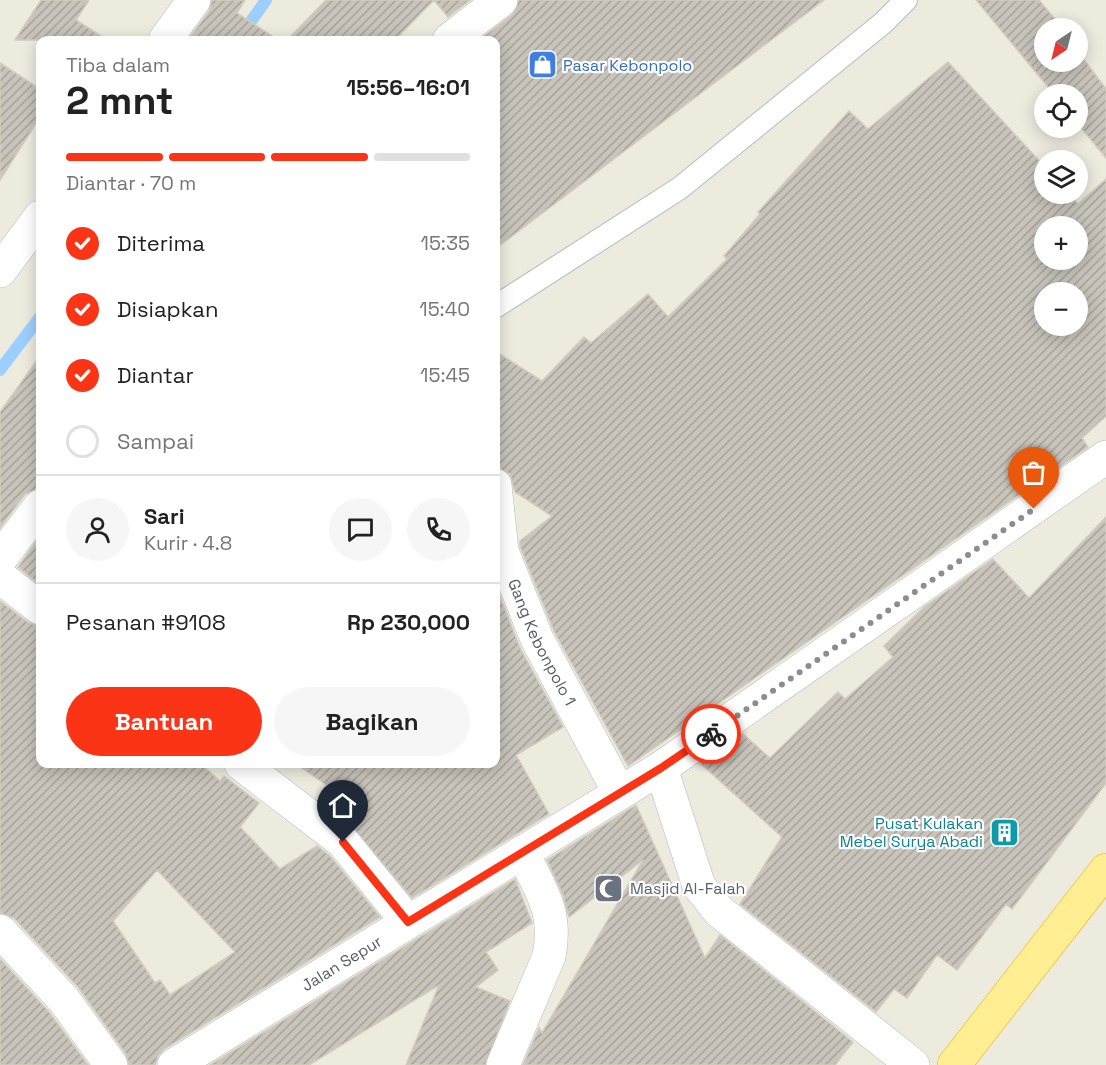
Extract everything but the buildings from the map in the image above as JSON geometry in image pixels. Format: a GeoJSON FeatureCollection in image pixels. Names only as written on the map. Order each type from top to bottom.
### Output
{"type":"FeatureCollection","features":[{"type":"Feature","properties":{"kind":"highway"},"geometry":{"type":"LineString","coordinates":[[954,1065],[1106,870]]}},
{"type":"Feature","properties":{"kind":"street"},"geometry":{"type":"LineString","coordinates":[[168,36],[194,0]]}},
{"type":"Feature","properties":{"kind":"street"},"geometry":{"type":"LineString","coordinates":[[454,36],[501,0]]}},
{"type":"Feature","properties":{"kind":"street"},"geometry":{"type":"LineString","coordinates":[[0,272],[36,222]]}},
{"type":"Feature","properties":{"kind":"street","name":"Jalan Sepur"},"geometry":{"type":"LineString","coordinates":[[174,1065],[661,768],[1106,457]]}},
{"type":"Feature","properties":{"kind":"street"},"geometry":{"type":"LineString","coordinates":[[0,559],[36,511]]}},
{"type":"Feature","properties":{"kind":"street","name":"Gang Kebonpolo 1"},"geometry":{"type":"LineString","coordinates":[[500,532],[502,551],[537,639],[619,792]]}},
{"type":"Feature","properties":{"kind":"street"},"geometry":{"type":"LineString","coordinates":[[0,577],[36,605]]}},
{"type":"Feature","properties":{"kind":"street"},"geometry":{"type":"LineString","coordinates":[[246,768],[343,842],[408,922]]}},
{"type":"Feature","properties":{"kind":"street"},"geometry":{"type":"LineString","coordinates":[[661,768],[699,886],[719,910],[912,1065]]}},
{"type":"Feature","properties":{"kind":"street"},"geometry":{"type":"LineString","coordinates":[[503,1065],[549,956],[552,939],[553,922],[545,899],[522,852]]}},
{"type":"Feature","properties":{"kind":"street"},"geometry":{"type":"LineString","coordinates":[[0,931],[64,1000],[111,1065]]}},
{"type":"Feature","properties":{"kind":"lane"},"geometry":{"type":"LineString","coordinates":[[500,304],[680,188],[883,23],[906,0]]}},
{"type":"Feature","properties":{"kind":"waterway"},"geometry":{"type":"LineString","coordinates":[[241,36],[266,0]]}},
{"type":"Feature","properties":{"kind":"waterway"},"geometry":{"type":"LineString","coordinates":[[0,370],[36,322]]}},
{"type":"Feature","properties":{"kind":"way so far"},"geometry":{"type":"LineString","coordinates":[[711,734],[1034,509]]}},
{"type":"Feature","properties":{"kind":"place","name":"Pasar Kebonpolo"},"geometry":{"type":"Point","coordinates":[542,65]}},
{"type":"Feature","properties":{"kind":"place","name":"Pusat Kulakan Mebel Surya Abadi"},"geometry":{"type":"Point","coordinates":[1004,832]}},
{"type":"Feature","properties":{"kind":"place","name":"Masjid Al-Falah"},"geometry":{"type":"Point","coordinates":[609,888]}},
{"type":"Feature","properties":{"kind":"route"},"geometry":{"type":"LineString","coordinates":[[343,842],[408,922],[661,768],[711,734]]}}]}
